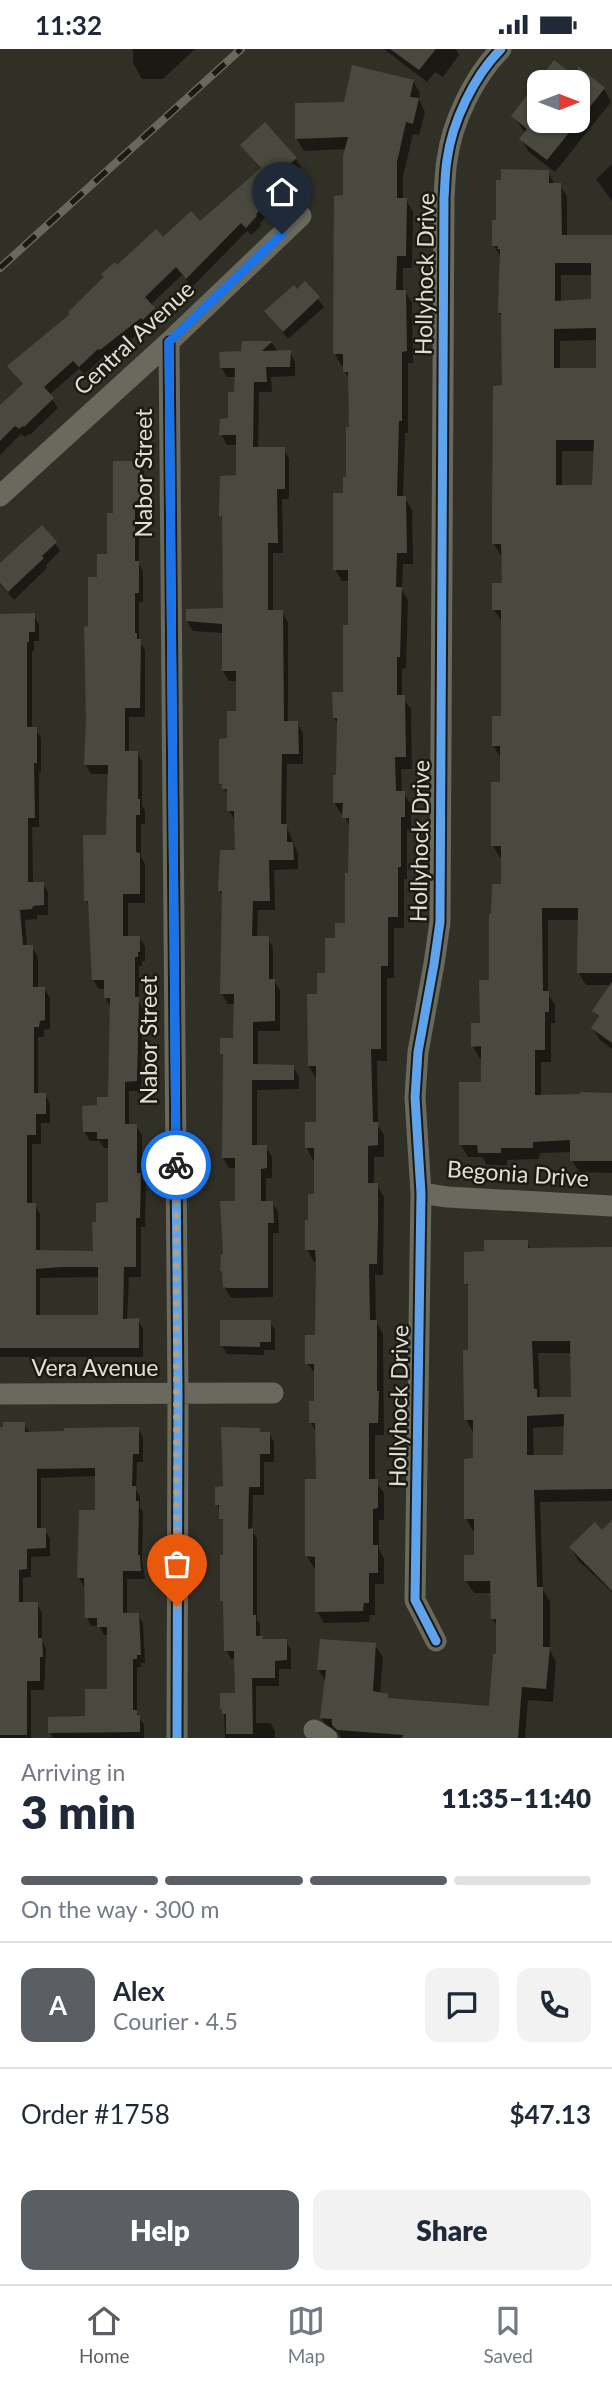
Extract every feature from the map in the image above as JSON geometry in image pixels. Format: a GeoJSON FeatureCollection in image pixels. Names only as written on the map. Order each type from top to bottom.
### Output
{"type":"FeatureCollection","features":[{"type":"Feature","properties":{"kind":"street","name":"Hollyhock Drive"},"geometry":{"type":"LineString","coordinates":[[436,1641],[415,1599],[421,1193],[415,1097],[418,1052],[440,922],[444,198],[447,158],[459,119],[474,84],[501,49]]}},
{"type":"Feature","properties":{"kind":"street","name":"Central Avenue"},"geometry":{"type":"LineString","coordinates":[[0,496],[169,342],[301,216]]}},
{"type":"Feature","properties":{"kind":"street","name":"Nabor Street"},"geometry":{"type":"LineString","coordinates":[[169,342],[178,1394],[177,1738]]}},
{"type":"Feature","properties":{"kind":"street","name":"Begonia Drive"},"geometry":{"type":"LineString","coordinates":[[421,1193],[612,1206]]}},
{"type":"Feature","properties":{"kind":"street","name":"Vera Avenue"},"geometry":{"type":"LineString","coordinates":[[0,1394],[273,1393]]}},
{"type":"Feature","properties":{"kind":"building"},"geometry":{"type":"Polygon","coordinates":[[[390,49],[436,49],[419,70],[390,49]]]}},
{"type":"Feature","properties":{"kind":"building"},"geometry":{"type":"Polygon","coordinates":[[[554,60],[567,70],[546,70],[554,60]]]}},
{"type":"Feature","properties":{"kind":"building"},"geometry":{"type":"Polygon","coordinates":[[[352,65],[414,80],[410,97],[419,98],[413,124],[406,122],[397,162],[397,198],[407,198],[406,256],[397,256],[396,290],[406,290],[407,351],[402,352],[402,421],[399,421],[397,496],[406,496],[407,553],[397,553],[396,587],[402,587],[397,695],[405,695],[406,757],[395,757],[396,791],[405,791],[405,817],[401,817],[398,917],[388,917],[388,966],[381,966],[381,1049],[371,1049],[373,1122],[378,1122],[378,1145],[368,1146],[368,1183],[378,1183],[378,1224],[377,1264],[369,1264],[370,1320],[377,1320],[379,1391],[378,1423],[369,1423],[369,1479],[378,1479],[378,1508],[373,1509],[373,1545],[378,1545],[378,1573],[369,1573],[369,1603],[364,1603],[363,1611],[315,1612],[315,1557],[305,1556],[305,1479],[316,1479],[315,1423],[309,1423],[309,1401],[314,1401],[314,1364],[305,1364],[305,1335],[315,1335],[316,1264],[315,1250],[305,1250],[308,1194],[314,1194],[314,1148],[305,1148],[305,1122],[316,1122],[316,1066],[308,1066],[307,994],[317,994],[317,973],[325,973],[325,938],[335,938],[335,923],[345,923],[345,873],[348,873],[349,818],[342,818],[343,803],[333,803],[337,718],[333,718],[332,692],[343,692],[343,625],[348,625],[348,570],[333,570],[333,493],[343,493],[343,477],[346,477],[348,372],[343,372],[343,354],[333,354],[334,196],[343,195],[343,156],[348,137],[295,139],[295,103],[344,102],[352,65]]]}},
{"type":"Feature","properties":{"kind":"building"},"geometry":{"type":"Polygon","coordinates":[[[590,76],[605,88],[590,107],[590,76]]]}},
{"type":"Feature","properties":{"kind":"building"},"geometry":{"type":"Polygon","coordinates":[[[527,95],[527,129],[511,116],[527,95]]]}},
{"type":"Feature","properties":{"kind":"building"},"geometry":{"type":"Polygon","coordinates":[[[265,122],[297,158],[282,170],[291,181],[256,214],[246,228],[241,223],[186,279],[176,267],[145,297],[155,308],[143,320],[141,318],[98,349],[79,367],[73,361],[44,387],[54,398],[24,427],[19,429],[15,426],[0,441],[0,405],[23,384],[7,366],[70,314],[68,312],[104,277],[101,274],[115,262],[117,265],[156,229],[163,237],[191,211],[200,221],[261,168],[240,145],[265,122]]]}},
{"type":"Feature","properties":{"kind":"building"},"geometry":{"type":"Polygon","coordinates":[[[527,129],[527,133],[569,133],[547,160],[519,139],[527,129]]]}},
{"type":"Feature","properties":{"kind":"building"},"geometry":{"type":"Polygon","coordinates":[[[501,169],[549,170],[549,183],[561,183],[562,235],[612,235],[612,973],[577,973],[578,908],[542,908],[543,991],[549,991],[549,1012],[545,1012],[545,1050],[535,1050],[535,1095],[612,1093],[612,1161],[570,1161],[570,1140],[533,1142],[533,1148],[501,1148],[501,1153],[478,1153],[477,1145],[459,1145],[459,1082],[481,1082],[481,1046],[471,1047],[471,1023],[480,1023],[479,980],[489,980],[492,884],[501,884],[501,846],[491,846],[491,782],[500,782],[500,746],[492,746],[492,716],[501,716],[501,610],[492,610],[492,583],[502,583],[501,544],[492,544],[492,511],[493,386],[502,385],[501,313],[498,313],[500,249],[497,249],[498,246],[492,246],[492,220],[496,220],[496,180],[501,180],[501,169]],[[555,263],[555,301],[591,299],[591,263],[555,263]],[[596,328],[554,329],[554,368],[596,368],[596,328]],[[556,440],[556,485],[592,485],[594,440],[556,440]]]}},
{"type":"Feature","properties":{"kind":"building"},"geometry":{"type":"Polygon","coordinates":[[[305,281],[320,297],[283,332],[264,311],[294,285],[297,289],[305,281]]]}},
{"type":"Feature","properties":{"kind":"building"},"geometry":{"type":"Polygon","coordinates":[[[242,341],[273,341],[262,351],[291,350],[290,367],[266,367],[267,382],[254,382],[253,447],[285,447],[285,489],[277,489],[278,543],[268,543],[268,610],[283,610],[284,721],[298,721],[299,754],[282,754],[281,824],[287,824],[287,842],[293,842],[294,860],[269,860],[270,901],[253,901],[252,936],[269,936],[269,979],[275,979],[275,1021],[253,1022],[253,1064],[294,1065],[294,1080],[252,1080],[252,1145],[267,1145],[267,1168],[261,1169],[261,1201],[273,1201],[274,1223],[268,1223],[268,1288],[223,1287],[220,1271],[223,1254],[220,1201],[235,1201],[235,1158],[222,1158],[223,1055],[220,1054],[220,1038],[233,1038],[234,994],[220,994],[222,891],[218,891],[220,850],[235,850],[234,811],[227,811],[227,789],[222,789],[222,784],[219,784],[219,739],[227,738],[227,711],[236,711],[236,671],[222,671],[222,624],[186,621],[186,609],[223,608],[220,476],[236,475],[236,435],[219,435],[220,419],[228,418],[228,392],[234,392],[235,368],[220,368],[219,352],[241,351],[242,341]]]}},
{"type":"Feature","properties":{"kind":"building"},"geometry":{"type":"Polygon","coordinates":[[[113,461],[140,461],[140,501],[135,501],[135,561],[139,561],[139,593],[135,593],[135,633],[137,639],[141,639],[140,708],[125,708],[125,751],[138,751],[140,815],[136,815],[136,852],[140,853],[140,894],[123,894],[123,936],[140,936],[140,952],[138,957],[135,957],[135,997],[139,997],[137,1081],[125,1082],[125,1124],[137,1124],[137,1173],[141,1173],[140,1218],[136,1218],[136,1267],[124,1267],[123,1319],[139,1318],[139,1348],[0,1348],[0,614],[35,613],[35,632],[29,632],[27,642],[27,727],[37,727],[37,763],[34,763],[35,818],[28,818],[28,882],[44,882],[44,905],[20,910],[23,945],[33,945],[33,987],[45,987],[45,1020],[40,1021],[39,1027],[34,1027],[34,1093],[46,1093],[46,1114],[36,1114],[36,1135],[27,1135],[27,1203],[36,1203],[36,1250],[93,1251],[92,1222],[96,1222],[96,1203],[108,1202],[108,1139],[97,1139],[97,1132],[83,1132],[82,1106],[97,1105],[97,1097],[108,1097],[110,998],[104,998],[104,980],[92,980],[88,901],[84,901],[83,835],[106,835],[108,765],[84,765],[84,627],[88,626],[88,577],[97,577],[97,554],[107,554],[107,513],[113,513],[113,461]],[[98,1267],[36,1269],[36,1315],[98,1315],[98,1267]]]}},
{"type":"Feature","properties":{"kind":"building"},"geometry":{"type":"Polygon","coordinates":[[[42,525],[57,542],[8,592],[0,583],[0,563],[42,525]]]}},
{"type":"Feature","properties":{"kind":"building"},"geometry":{"type":"Polygon","coordinates":[[[612,982],[612,1043],[591,1028],[599,1016],[592,1011],[612,982]]]}},
{"type":"Feature","properties":{"kind":"building"},"geometry":{"type":"Polygon","coordinates":[[[484,1240],[528,1240],[528,1248],[612,1247],[612,1489],[534,1490],[537,1587],[543,1587],[543,1647],[550,1647],[546,1689],[522,1687],[518,1738],[402,1738],[403,1735],[337,1730],[332,1725],[332,1719],[320,1718],[326,1670],[317,1670],[320,1639],[376,1643],[373,1691],[388,1694],[388,1698],[489,1706],[493,1654],[496,1654],[496,1619],[491,1619],[490,1581],[464,1581],[464,1555],[474,1555],[474,1519],[464,1519],[464,1459],[473,1458],[473,1420],[464,1420],[463,1350],[468,1350],[468,1284],[464,1284],[464,1252],[484,1251],[484,1240]],[[532,1341],[534,1389],[537,1389],[537,1397],[571,1397],[570,1341],[532,1341]],[[564,1414],[527,1416],[527,1455],[563,1455],[564,1414]]]}},
{"type":"Feature","properties":{"kind":"building"},"geometry":{"type":"Polygon","coordinates":[[[220,1320],[271,1320],[271,1342],[260,1342],[260,1347],[220,1346],[220,1320]]]}},
{"type":"Feature","properties":{"kind":"building"},"geometry":{"type":"Polygon","coordinates":[[[3,1422],[25,1422],[25,1432],[64,1431],[64,1428],[139,1427],[139,1454],[133,1454],[132,1486],[136,1486],[136,1501],[139,1501],[138,1555],[141,1571],[123,1571],[123,1613],[139,1613],[141,1655],[133,1659],[133,1710],[137,1710],[137,1715],[140,1715],[140,1732],[48,1733],[48,1717],[85,1716],[85,1689],[107,1689],[107,1627],[97,1627],[97,1618],[85,1618],[84,1578],[77,1578],[79,1510],[95,1510],[95,1468],[37,1469],[37,1528],[46,1528],[46,1548],[27,1549],[27,1569],[19,1570],[19,1602],[38,1602],[38,1638],[42,1638],[43,1657],[40,1657],[40,1681],[27,1681],[27,1735],[0,1735],[0,1427],[3,1427],[3,1422]]]}},
{"type":"Feature","properties":{"kind":"building"},"geometry":{"type":"Polygon","coordinates":[[[221,1427],[260,1428],[260,1432],[270,1432],[270,1454],[260,1454],[260,1487],[249,1487],[248,1529],[253,1528],[253,1615],[256,1615],[256,1636],[263,1636],[262,1639],[287,1639],[287,1660],[275,1661],[275,1678],[252,1678],[253,1734],[226,1734],[226,1714],[222,1714],[220,1709],[220,1693],[235,1693],[234,1651],[224,1651],[223,1601],[220,1601],[223,1519],[219,1519],[219,1505],[215,1505],[215,1487],[223,1486],[221,1427]]]}},
{"type":"Feature","properties":{"kind":"building"},"geometry":{"type":"Polygon","coordinates":[[[612,1520],[612,1591],[569,1547],[595,1522],[602,1530],[612,1520]]]}},
{"type":"Feature","properties":{"kind":"railway"},"geometry":{"type":"LineString","coordinates":[[0,268],[241,49]]}},
{"type":"Feature","properties":{"kind":"cycle path"},"geometry":{"type":"LineString","coordinates":[[436,1641],[415,1600],[421,1193],[415,1097],[418,1052],[440,922],[444,198],[450,145],[459,115],[473,86],[501,49]]}},
{"type":"Feature","properties":{"kind":"cycle path"},"geometry":{"type":"LineString","coordinates":[[169,342],[178,1394],[177,1738]]}},
{"type":"Feature","properties":{"kind":"way so far"},"geometry":{"type":"LineString","coordinates":[[176,1165],[177,1606]]}},
{"type":"Feature","properties":{"kind":"route"},"geometry":{"type":"LineString","coordinates":[[176,1165],[169,342],[282,234]]}}]}
